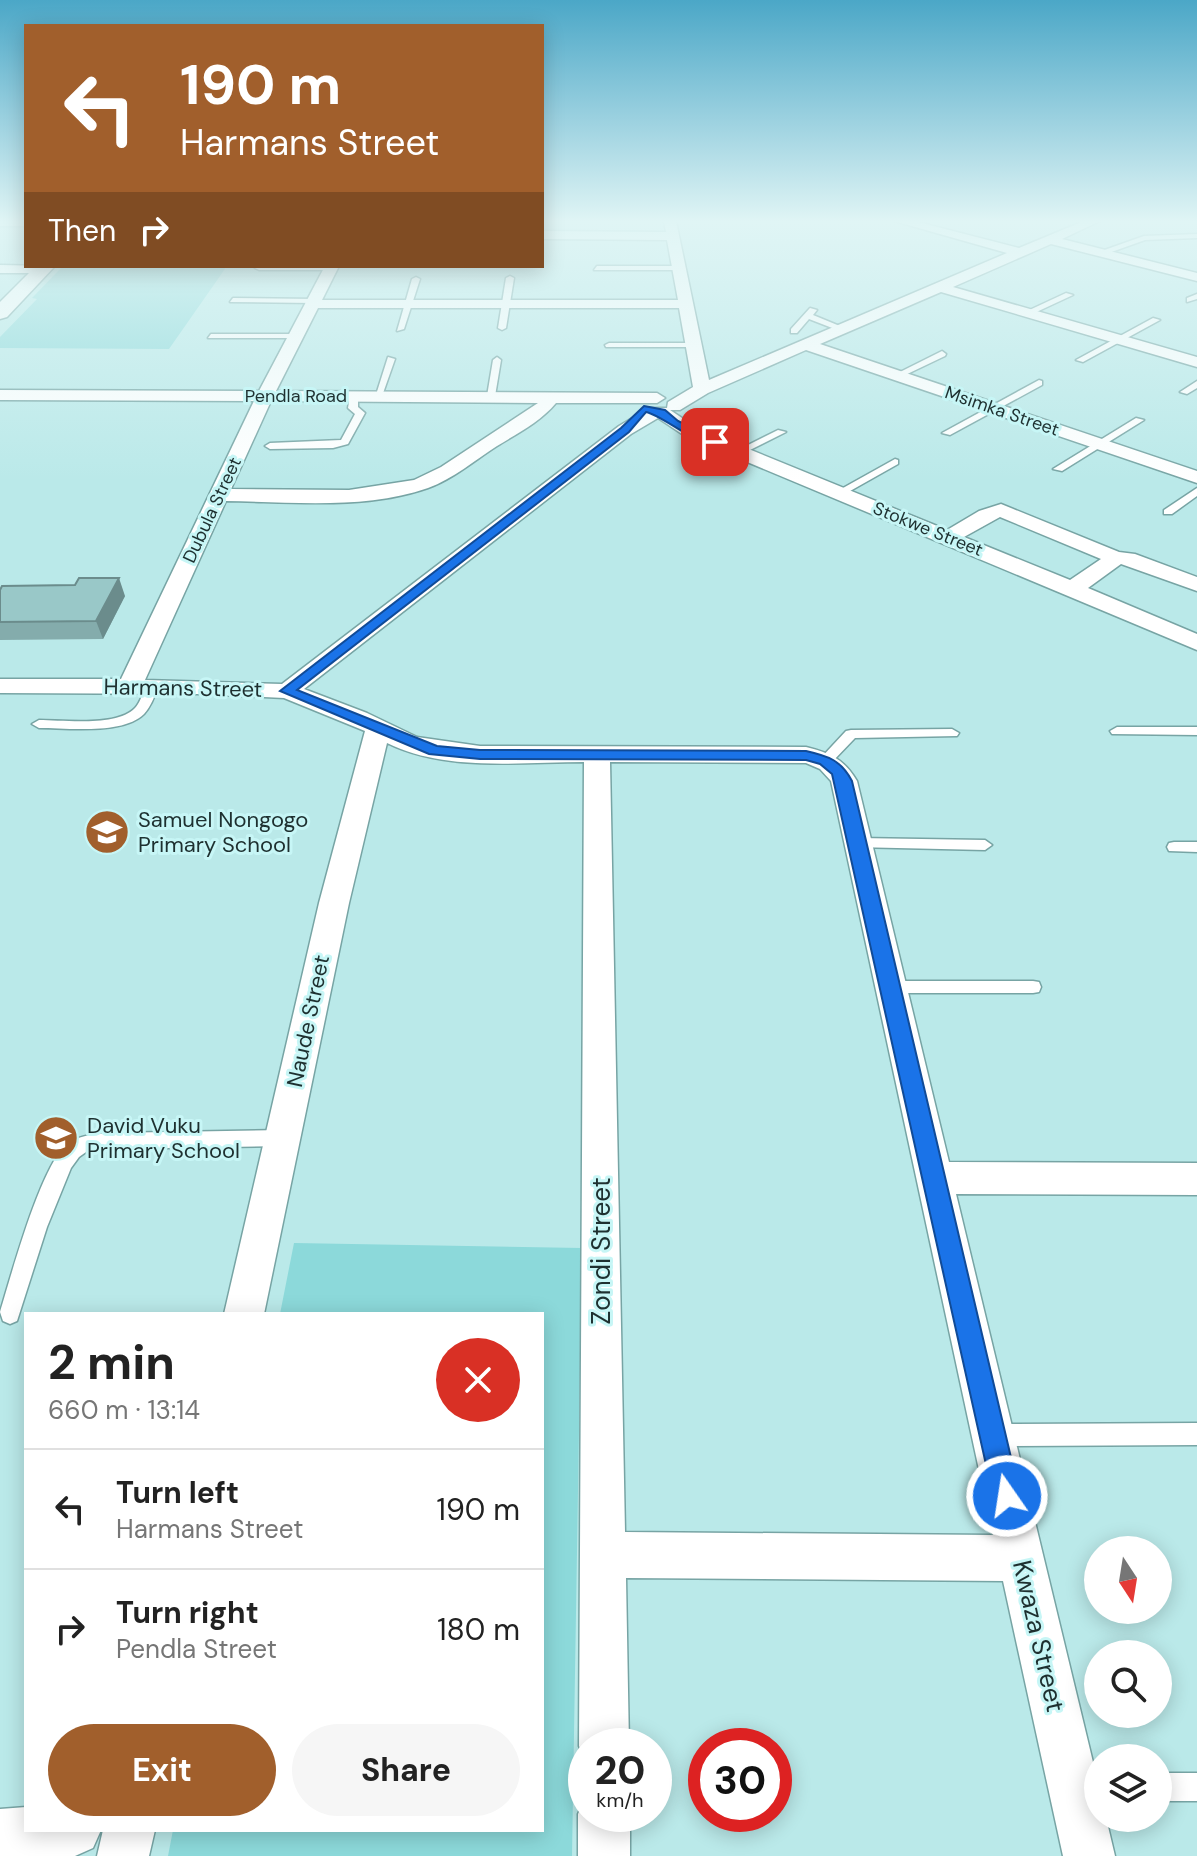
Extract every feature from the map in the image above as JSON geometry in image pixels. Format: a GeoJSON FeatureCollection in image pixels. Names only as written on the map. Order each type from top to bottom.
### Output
{"type":"FeatureCollection","features":[{"type":"Feature","properties":{"kind":"street","name":"Dubula Street"},"geometry":{"type":"LineString","coordinates":[[141,686],[219,495],[265,396],[311,308]]}},
{"type":"Feature","properties":{"kind":"street"},"geometry":{"type":"LineString","coordinates":[[685,308],[699,390]]}},
{"type":"Feature","properties":{"kind":"street"},"geometry":{"type":"LineString","coordinates":[[287,691],[656,406],[892,308]]}},
{"type":"Feature","properties":{"kind":"street"},"geometry":{"type":"LineString","coordinates":[[1009,308],[1197,362]]}},
{"type":"Feature","properties":{"kind":"street","name":"Msimka Street"},"geometry":{"type":"LineString","coordinates":[[807,345],[1197,477]]}},
{"type":"Feature","properties":{"kind":"street","name":"Pendla Road"},"geometry":{"type":"LineString","coordinates":[[0,395],[591,396],[656,406]]}},
{"type":"Feature","properties":{"kind":"street"},"geometry":{"type":"LineString","coordinates":[[219,495],[366,494],[409,487],[433,478],[540,411],[553,396]]}},
{"type":"Feature","properties":{"kind":"street","name":"Stokwe Street"},"geometry":{"type":"LineString","coordinates":[[656,406],[691,432],[1197,643]]}},
{"type":"Feature","properties":{"kind":"street"},"geometry":{"type":"LineString","coordinates":[[949,538],[993,511],[1001,510],[1116,558],[1128,558],[1197,585]]}},
{"type":"Feature","properties":{"kind":"street"},"geometry":{"type":"LineString","coordinates":[[1072,589],[1116,558]]}},
{"type":"Feature","properties":{"kind":"street","name":"Harmans Street"},"geometry":{"type":"LineString","coordinates":[[0,686],[141,686],[287,691],[434,750],[597,756],[806,755],[829,762]]}},
{"type":"Feature","properties":{"kind":"street","name":"Naude Street"},"geometry":{"type":"LineString","coordinates":[[244,1312],[334,903],[378,729]]}},
{"type":"Feature","properties":{"kind":"street","name":"Zondi Street"},"geometry":{"type":"LineString","coordinates":[[597,756],[604,1728]]}},
{"type":"Feature","properties":{"kind":"street","name":"Kwaza Street"},"geometry":{"type":"LineString","coordinates":[[829,762],[844,781],[1021,1558],[1084,1779]]}},
{"type":"Feature","properties":{"kind":"street"},"geometry":{"type":"LineString","coordinates":[[933,1178],[1197,1179]]}},
{"type":"Feature","properties":{"kind":"street"},"geometry":{"type":"LineString","coordinates":[[604,1555],[1021,1558]]}},
{"type":"Feature","properties":{"kind":"street"},"geometry":{"type":"LineString","coordinates":[[0,1835],[45,1832]]}},
{"type":"Feature","properties":{"kind":"street"},"geometry":{"type":"LineString","coordinates":[[123,1856],[129,1832]]}},
{"type":"Feature","properties":{"kind":"street"},"geometry":{"type":"LineString","coordinates":[[604,1832],[604,1856]]}},
{"type":"Feature","properties":{"kind":"street","name":"Kwaza Street"},"geometry":{"type":"LineString","coordinates":[[1088,1832],[1089,1856]]}},
{"type":"Feature","properties":{"kind":"lane"},"geometry":{"type":"LineString","coordinates":[[400,329],[407,308]]}},
{"type":"Feature","properties":{"kind":"lane"},"geometry":{"type":"LineString","coordinates":[[502,328],[505,308]]}},
{"type":"Feature","properties":{"kind":"lane"},"geometry":{"type":"LineString","coordinates":[[1027,313],[1040,308]]}},
{"type":"Feature","properties":{"kind":"lane"},"geometry":{"type":"LineString","coordinates":[[794,331],[810,313],[843,329]]}},
{"type":"Feature","properties":{"kind":"lane"},"geometry":{"type":"LineString","coordinates":[[1080,360],[1156,320]]}},
{"type":"Feature","properties":{"kind":"lane"},"geometry":{"type":"LineString","coordinates":[[211,336],[297,336]]}},
{"type":"Feature","properties":{"kind":"lane"},"geometry":{"type":"LineString","coordinates":[[609,345],[693,345]]}},
{"type":"Feature","properties":{"kind":"lane"},"geometry":{"type":"LineString","coordinates":[[898,375],[942,354]]}},
{"type":"Feature","properties":{"kind":"lane"},"geometry":{"type":"LineString","coordinates":[[378,396],[391,359]]}},
{"type":"Feature","properties":{"kind":"lane"},"geometry":{"type":"LineString","coordinates":[[491,396],[497,360]]}},
{"type":"Feature","properties":{"kind":"lane"},"geometry":{"type":"LineString","coordinates":[[947,433],[1039,383]]}},
{"type":"Feature","properties":{"kind":"lane"},"geometry":{"type":"LineString","coordinates":[[1184,392],[1197,384]]}},
{"type":"Feature","properties":{"kind":"lane"},"geometry":{"type":"LineString","coordinates":[[270,446],[345,442],[360,413],[353,408],[354,396]]}},
{"type":"Feature","properties":{"kind":"lane"},"geometry":{"type":"LineString","coordinates":[[1058,469],[1139,420]]}},
{"type":"Feature","properties":{"kind":"lane"},"geometry":{"type":"LineString","coordinates":[[739,452],[781,432]]}},
{"type":"Feature","properties":{"kind":"lane"},"geometry":{"type":"LineString","coordinates":[[839,493],[895,462]]}},
{"type":"Feature","properties":{"kind":"lane"},"geometry":{"type":"LineString","coordinates":[[1168,512],[1197,491]]}},
{"type":"Feature","properties":{"kind":"lane"},"geometry":{"type":"LineString","coordinates":[[39,724],[94,723],[130,718],[143,707],[141,686]]}},
{"type":"Feature","properties":{"kind":"lane"},"geometry":{"type":"LineString","coordinates":[[1117,731],[1197,731]]}},
{"type":"Feature","properties":{"kind":"lane"},"geometry":{"type":"LineString","coordinates":[[829,762],[855,733],[952,733]]}},
{"type":"Feature","properties":{"kind":"lane"},"geometry":{"type":"LineString","coordinates":[[858,843],[985,845]]}},
{"type":"Feature","properties":{"kind":"lane"},"geometry":{"type":"LineString","coordinates":[[1174,847],[1197,847]]}},
{"type":"Feature","properties":{"kind":"lane"},"geometry":{"type":"LineString","coordinates":[[890,987],[1033,987]]}},
{"type":"Feature","properties":{"kind":"lane"},"geometry":{"type":"LineString","coordinates":[[10,1314],[58,1174],[74,1150],[86,1144],[107,1141],[283,1138]]}},
{"type":"Feature","properties":{"kind":"lane"},"geometry":{"type":"LineString","coordinates":[[993,1435],[1197,1434]]}},
{"type":"Feature","properties":{"kind":"lane"},"geometry":{"type":"LineString","coordinates":[[1172,1787],[1197,1787]]}},
{"type":"Feature","properties":{"kind":"shaded area"},"geometry":{"type":"Polygon","coordinates":[[[29,308],[198,308],[169,349],[0,348],[0,337],[29,308]]]}},
{"type":"Feature","properties":{"kind":"shaded area"},"geometry":{"type":"Polygon","coordinates":[[[294,1243],[582,1248],[574,1728],[568,1728],[568,1832],[572,1832],[572,1856],[168,1856],[173,1832],[544,1832],[544,1312],[280,1312],[294,1243]]]}},
{"type":"Feature","properties":{"kind":"building"},"geometry":{"type":"Polygon","coordinates":[[[79,578],[119,578],[96,621],[0,622],[2,586],[75,585],[79,578]]]}},
{"type":"Feature","properties":{"kind":"place","name":"Samuel Nongogo Primary School"},"geometry":{"type":"Point","coordinates":[107,832]}},
{"type":"Feature","properties":{"kind":"place","name":"David Vuku Primary School"},"geometry":{"type":"Point","coordinates":[56,1138]}},
{"type":"Feature","properties":{"kind":"route"},"geometry":{"type":"LineString","coordinates":[[715,442],[674,423],[661,412],[644,409],[625,430],[287,691],[358,718],[408,743],[434,750],[597,756],[806,755],[826,760],[839,771],[844,781],[1007,1496]]}}]}
